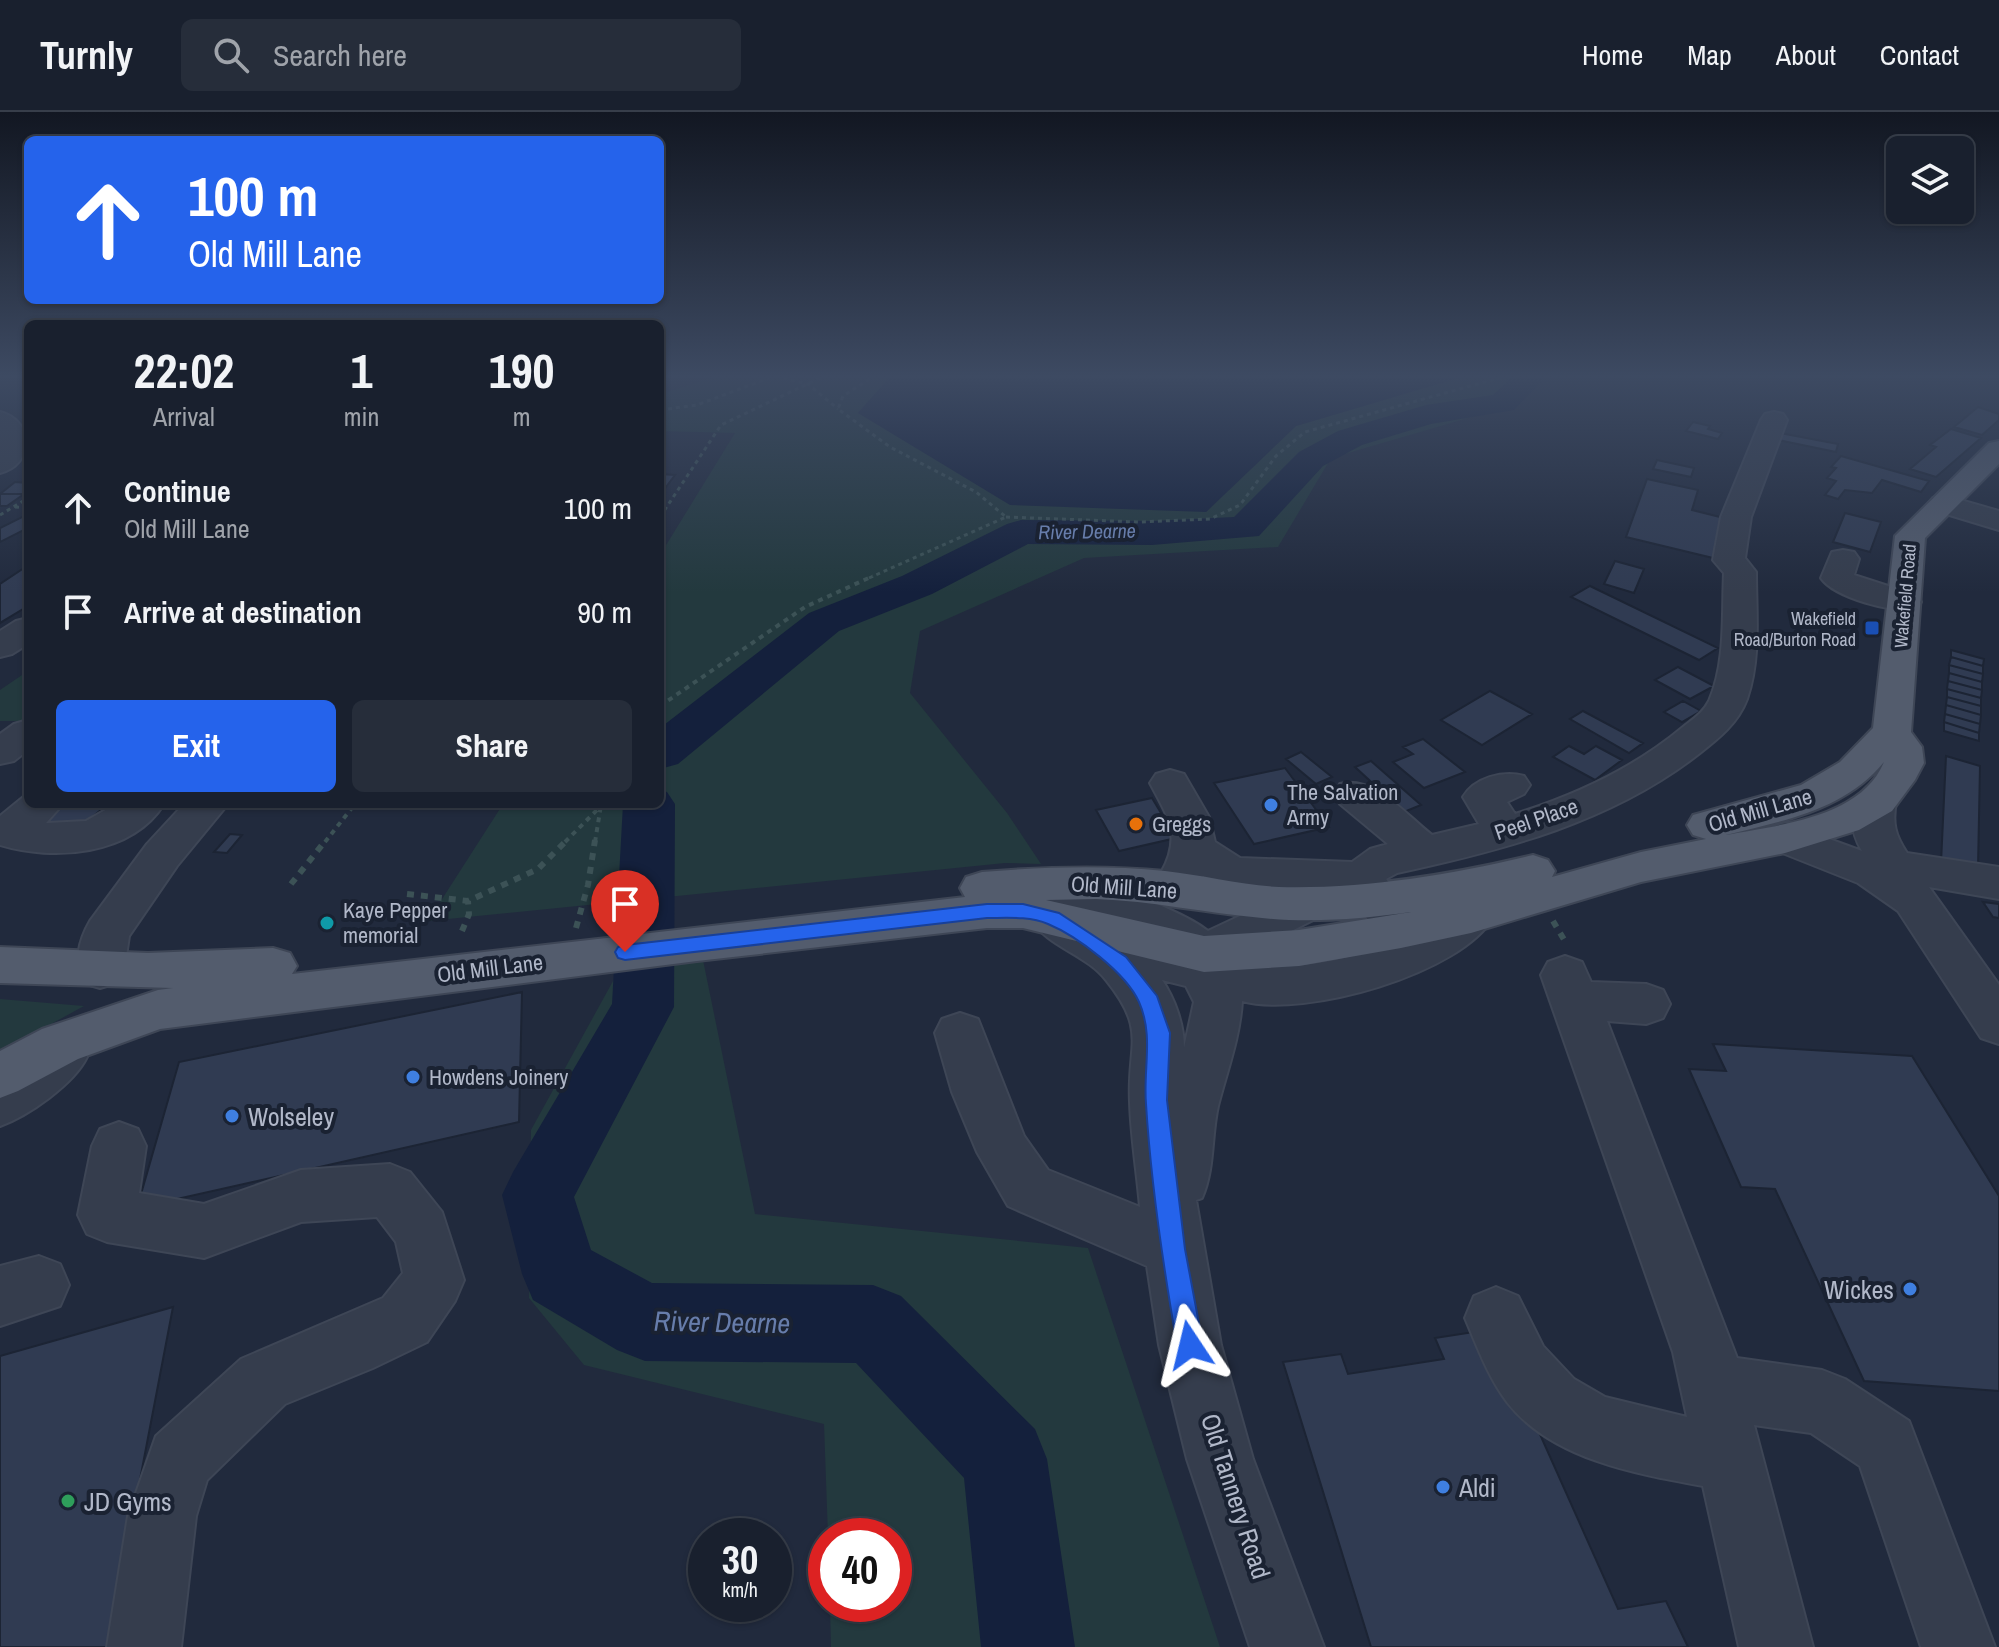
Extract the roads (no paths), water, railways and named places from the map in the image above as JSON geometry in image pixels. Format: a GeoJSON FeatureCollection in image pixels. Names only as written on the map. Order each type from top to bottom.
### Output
{"type":"FeatureCollection","features":[{"type":"Feature","properties":{"kind":"main road","name":"Wakefield Road"},"geometry":{"type":"LineString","coordinates":[[1892,733],[1910,536],[1998,450]]}},
{"type":"Feature","properties":{"kind":"main road","name":"Old Mill Lane"},"geometry":{"type":"LineString","coordinates":[[0,1076],[48,1050],[117,1022],[225,999],[694,931],[1023,911],[1039,901],[1088,882],[1166,887],[1249,901],[1380,903],[1471,916],[1641,867],[1785,838],[1844,820],[1876,802],[1895,780],[1904,763],[1903,747],[1892,733],[1881,739],[1860,767],[1811,797],[1506,877],[1380,903],[1299,948],[1204,963]]}},
{"type":"Feature","properties":{"kind":"main road","name":"Old Mill Lane"},"geometry":{"type":"LineString","coordinates":[[0,965],[100,970],[218,970],[575,933],[624,940]]}},
{"type":"Feature","properties":{"kind":"street","name":"Peel Place"},"geometry":{"type":"LineString","coordinates":[[1380,903],[1370,869],[1385,860],[1505,832],[1610,792],[1666,762],[1720,715],[1734,681],[1740,572],[1729,560],[1736,517],[1762,450]]}},
{"type":"Feature","properties":{"kind":"street"},"geometry":{"type":"LineString","coordinates":[[1943,504],[1999,521]]}},
{"type":"Feature","properties":{"kind":"street"},"geometry":{"type":"LineString","coordinates":[[1843,559],[1837,578],[1849,586],[1904,602]]}},
{"type":"Feature","properties":{"kind":"street"},"geometry":{"type":"LineString","coordinates":[[0,647],[24,631]]}},
{"type":"Feature","properties":{"kind":"street"},"geometry":{"type":"LineString","coordinates":[[1166,887],[1182,876],[1193,861],[1195,849],[1195,832],[1170,783]]}},
{"type":"Feature","properties":{"kind":"street"},"geometry":{"type":"LineString","coordinates":[[1505,832],[1483,797],[1510,785]]}},
{"type":"Feature","properties":{"kind":"street"},"geometry":{"type":"LineString","coordinates":[[1354,794],[1425,852]]}},
{"type":"Feature","properties":{"kind":"street"},"geometry":{"type":"LineString","coordinates":[[1876,802],[1873,830],[1922,913],[1998,1022]]}},
{"type":"Feature","properties":{"kind":"street"},"geometry":{"type":"LineString","coordinates":[[37,808],[11,829],[11,834],[69,841],[106,819],[127,819],[139,808]]}},
{"type":"Feature","properties":{"kind":"street"},"geometry":{"type":"LineString","coordinates":[[100,970],[106,933],[162,855],[203,808]]}},
{"type":"Feature","properties":{"kind":"street"},"geometry":{"type":"LineString","coordinates":[[1785,838],[1873,872],[1922,913]]}},
{"type":"Feature","properties":{"kind":"street"},"geometry":{"type":"LineString","coordinates":[[1195,849],[1231,874],[1345,876],[1380,903]]}},
{"type":"Feature","properties":{"kind":"street"},"geometry":{"type":"LineString","coordinates":[[1893,866],[1999,883]]}},
{"type":"Feature","properties":{"kind":"street"},"geometry":{"type":"LineString","coordinates":[[1039,901],[1137,955],[1204,963],[1255,986],[1344,978],[1421,953],[1471,916]]}},
{"type":"Feature","properties":{"kind":"street","name":"Old Tannery Road"},"geometry":{"type":"LineString","coordinates":[[1039,901],[1119,962],[1147,996],[1159,1033],[1156,1100],[1173,1249],[1190,1345],[1220,1459],[1287,1647]]}},
{"type":"Feature","properties":{"kind":"street","name":"Old Tannery Road"},"geometry":{"type":"LineString","coordinates":[[1159,1033],[1177,992],[1204,963],[1307,903]]}},
{"type":"Feature","properties":{"kind":"street","name":"Old Tannery Road"},"geometry":{"type":"LineString","coordinates":[[1173,1249],[1191,1109],[1214,1031],[1218,1002],[1204,963]]}},
{"type":"Feature","properties":{"kind":"street"},"geometry":{"type":"LineString","coordinates":[[1646,1004],[1570,988],[1709,1370],[1776,1647]]}},
{"type":"Feature","properties":{"kind":"street"},"geometry":{"type":"LineString","coordinates":[[0,1103],[117,1022]]}},
{"type":"Feature","properties":{"kind":"street"},"geometry":{"type":"LineString","coordinates":[[960,1033],[978,1092],[1004,1152],[1028,1188],[1173,1249]]}},
{"type":"Feature","properties":{"kind":"street"},"geometry":{"type":"LineString","coordinates":[[119,1146],[107,1215],[204,1231],[301,1196],[390,1190],[422,1231],[434,1280],[405,1320],[351,1346],[263,1381],[180,1460],[162,1516],[144,1647]]}},
{"type":"Feature","properties":{"kind":"street"},"geometry":{"type":"LineString","coordinates":[[1496,1318],[1532,1383],[1559,1408],[1598,1429],[1731,1458]]}},
{"type":"Feature","properties":{"kind":"street"},"geometry":{"type":"LineString","coordinates":[[1709,1370],[1822,1402],[1886,1444],[1958,1647]]}},
{"type":"Feature","properties":{"kind":"water"},"geometry":{"type":"Polygon","coordinates":[[[919,450],[1271,450],[1206,512],[1010,505],[919,450]]]}},
{"type":"Feature","properties":{"kind":"waterway","name":"River Dearne"},"geometry":{"type":"LineString","coordinates":[[664,750],[824,622],[917,585],[1021,532],[1152,533],[1245,528],[1311,459],[1328,450]]}},
{"type":"Feature","properties":{"kind":"waterway","name":"River Dearne"},"geometry":{"type":"LineString","coordinates":[[649,808],[643,1007],[538,1195],[560,1274],[645,1322],[873,1324],[1005,1459],[1028,1647]]}},
{"type":"Feature","properties":{"kind":"place","name":"Wakefield Road/Burton Road"},"geometry":{"type":"Point","coordinates":[1872,628]}},
{"type":"Feature","properties":{"kind":"place","name":"The Salvation Army"},"geometry":{"type":"Point","coordinates":[1271,805]}},
{"type":"Feature","properties":{"kind":"place","name":"Greggs"},"geometry":{"type":"Point","coordinates":[1136,824]}},
{"type":"Feature","properties":{"kind":"place","name":"Kaye Pepper memorial"},"geometry":{"type":"Point","coordinates":[327,923]}},
{"type":"Feature","properties":{"kind":"place","name":"Howdens Joinery"},"geometry":{"type":"Point","coordinates":[413,1077]}},
{"type":"Feature","properties":{"kind":"place","name":"Wolseley"},"geometry":{"type":"Point","coordinates":[232,1116]}},
{"type":"Feature","properties":{"kind":"place","name":"Wickes"},"geometry":{"type":"Point","coordinates":[1910,1289]}},
{"type":"Feature","properties":{"kind":"place","name":"Aldi"},"geometry":{"type":"Point","coordinates":[1443,1487]}},
{"type":"Feature","properties":{"kind":"place","name":"JD Gyms"},"geometry":{"type":"Point","coordinates":[68,1501]}}]}
